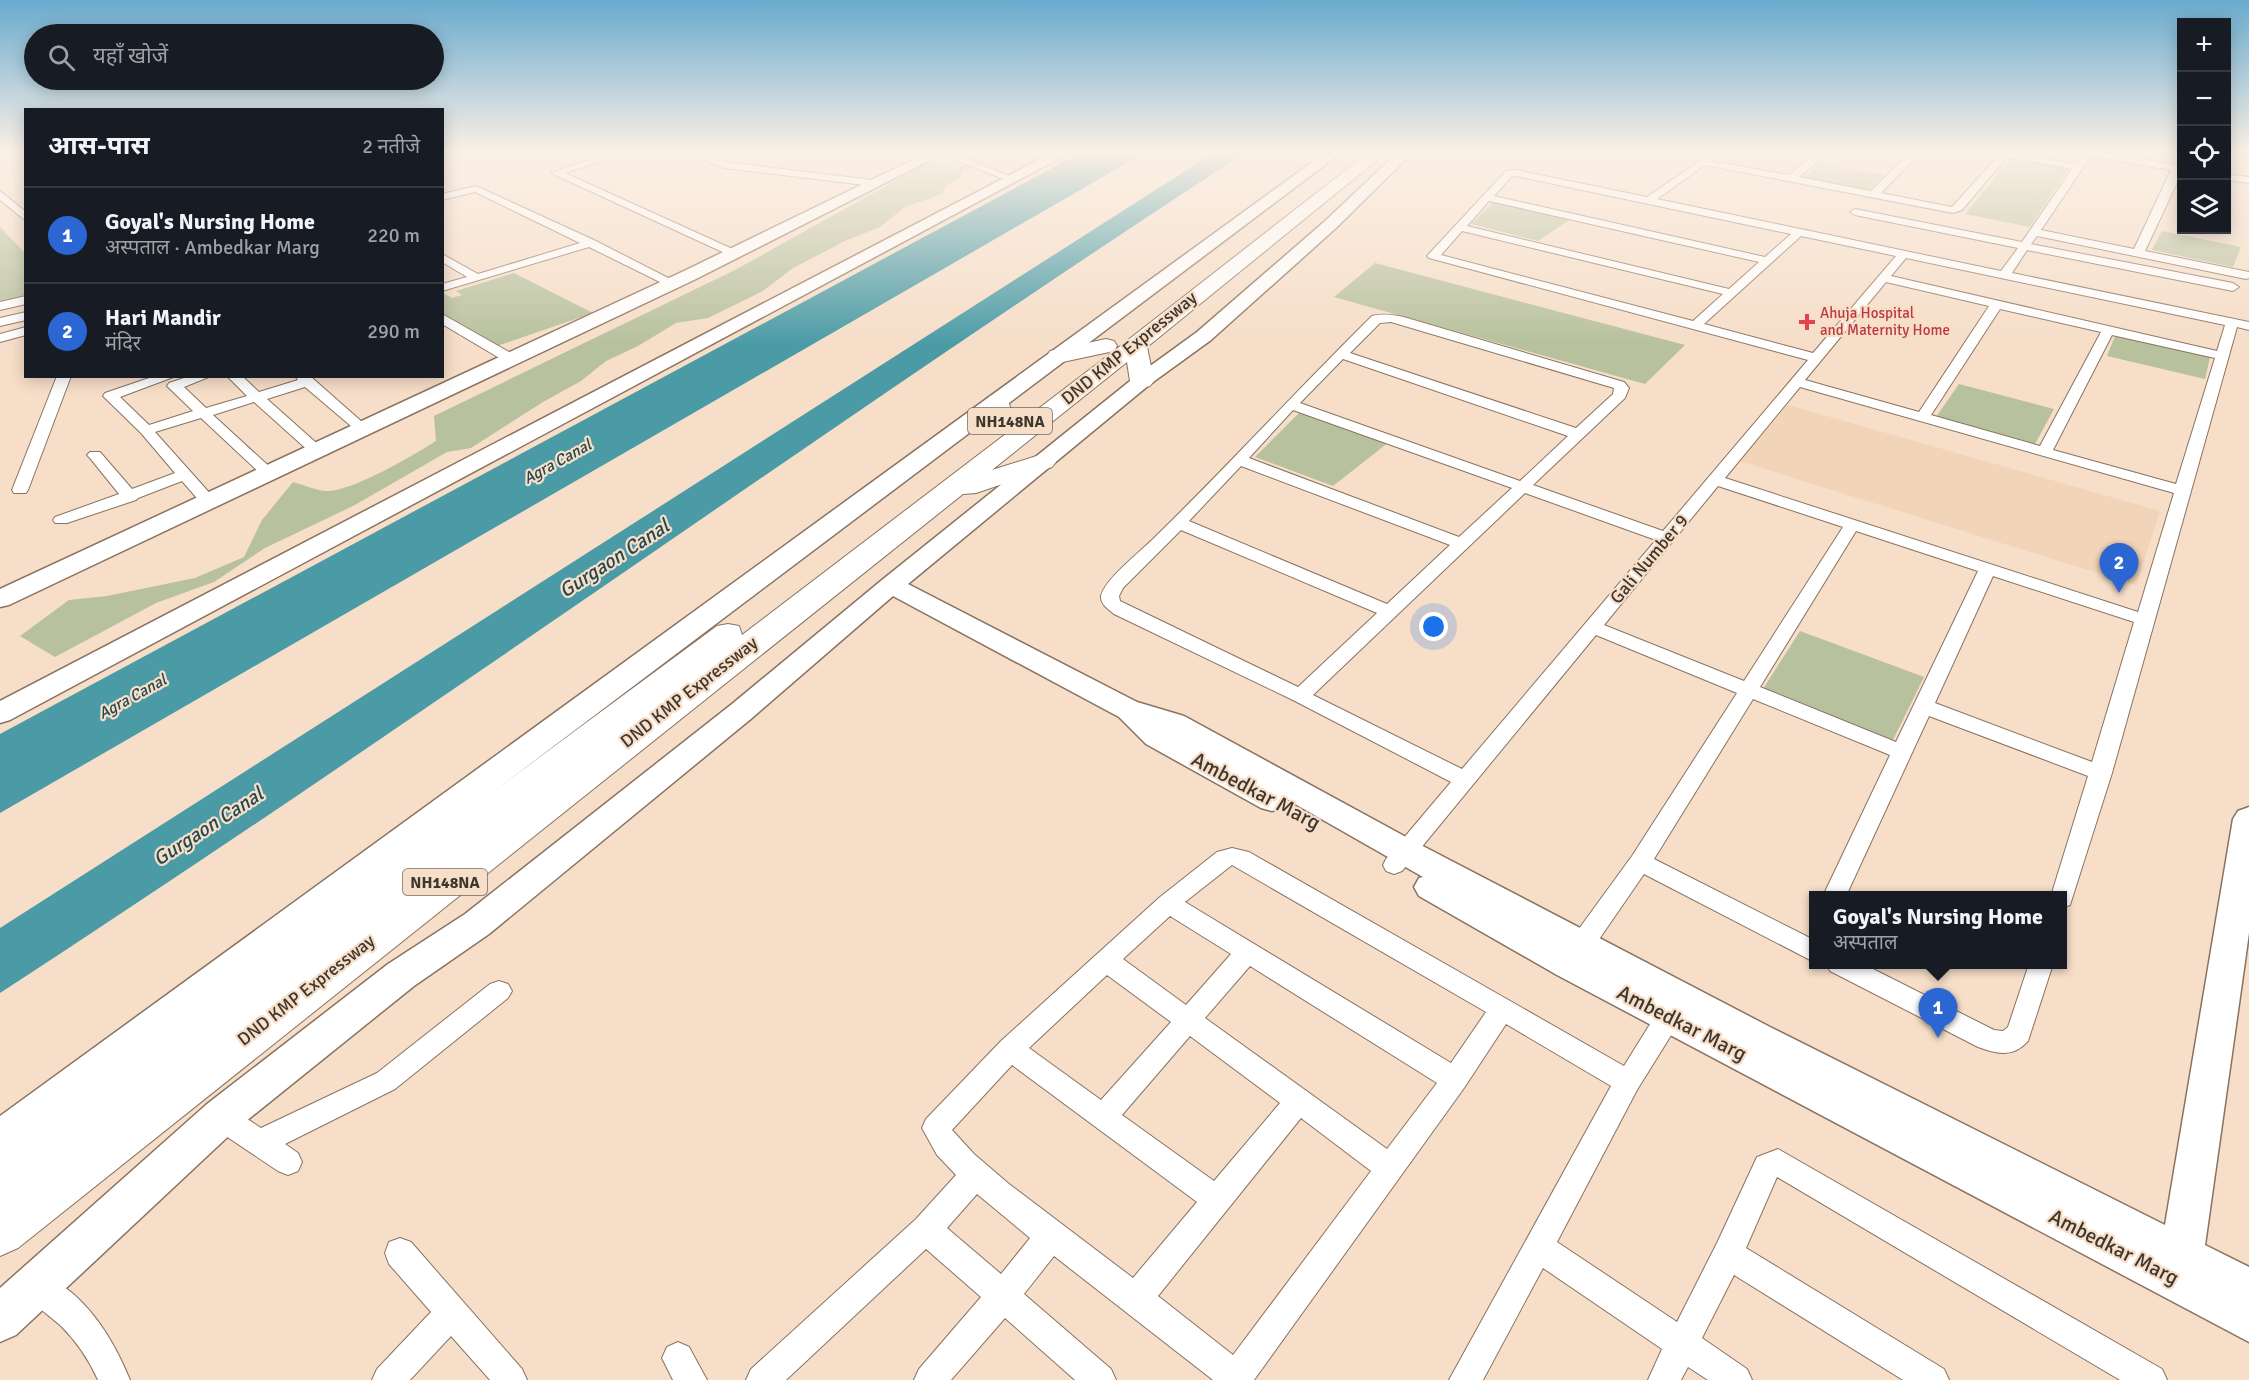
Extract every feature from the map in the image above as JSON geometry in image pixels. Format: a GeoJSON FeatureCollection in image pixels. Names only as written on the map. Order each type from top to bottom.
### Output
{"type":"FeatureCollection","features":[{"type":"Feature","properties":{"kind":"highway","name":"DND KMP Expressway"},"geometry":{"type":"LineString","coordinates":[[0,1185],[1002,412],[1106,346],[1275,216]]}},
{"type":"Feature","properties":{"kind":"highway","name":"DND KMP Expressway"},"geometry":{"type":"LineString","coordinates":[[0,1231],[1297,216]]}},
{"type":"Feature","properties":{"kind":"highway"},"geometry":{"type":"LineString","coordinates":[[1140,340],[1142,381]]}},
{"type":"Feature","properties":{"kind":"highway"},"geometry":{"type":"LineString","coordinates":[[1058,356],[1106,346]]}},
{"type":"Feature","properties":{"kind":"highway"},"geometry":{"type":"LineString","coordinates":[[944,494],[1043,462]]}},
{"type":"Feature","properties":{"kind":"street"},"geometry":{"type":"LineString","coordinates":[[535,216],[672,284]]}},
{"type":"Feature","properties":{"kind":"street"},"geometry":{"type":"LineString","coordinates":[[652,216],[733,253]]}},
{"type":"Feature","properties":{"kind":"street"},"geometry":{"type":"LineString","coordinates":[[3,595],[672,284],[806,216]]}},
{"type":"Feature","properties":{"kind":"street"},"geometry":{"type":"LineString","coordinates":[[0,713],[940,216]]}},
{"type":"Feature","properties":{"kind":"street"},"geometry":{"type":"LineString","coordinates":[[0,1140],[1002,412],[1058,356],[1248,216]]}},
{"type":"Feature","properties":{"kind":"street"},"geometry":{"type":"LineString","coordinates":[[0,1319],[38,1287],[96,1230],[221,1118],[402,975],[477,924],[742,711],[891,585],[1142,381],[1204,336],[1339,216]]}},
{"type":"Feature","properties":{"kind":"street"},"geometry":{"type":"LineString","coordinates":[[1469,216],[1433,256],[1816,358]]}},
{"type":"Feature","properties":{"kind":"street"},"geometry":{"type":"LineString","coordinates":[[1571,216],[1767,261]]}},
{"type":"Feature","properties":{"kind":"street"},"geometry":{"type":"LineString","coordinates":[[1729,216],[1800,231],[1908,246],[2005,274],[2249,326]]}},
{"type":"Feature","properties":{"kind":"street"},"geometry":{"type":"LineString","coordinates":[[1880,216],[2025,246],[2243,278]]}},
{"type":"Feature","properties":{"kind":"street"},"geometry":{"type":"LineString","coordinates":[[2005,274],[2044,216]]}},
{"type":"Feature","properties":{"kind":"street"},"geometry":{"type":"LineString","coordinates":[[2138,253],[2156,216]]}},
{"type":"Feature","properties":{"kind":"street"},"geometry":{"type":"LineString","coordinates":[[1459,227],[1732,293]]}},
{"type":"Feature","properties":{"kind":"street"},"geometry":{"type":"LineString","coordinates":[[1695,326],[1800,231]]}},
{"type":"Feature","properties":{"kind":"street"},"geometry":{"type":"LineString","coordinates":[[2034,232],[2138,253],[2243,278]]}},
{"type":"Feature","properties":{"kind":"street"},"geometry":{"type":"LineString","coordinates":[[444,287],[592,243]]}},
{"type":"Feature","properties":{"kind":"street","name":"Gali Number 9"},"geometry":{"type":"LineString","coordinates":[[1400,858],[1908,246]]}},
{"type":"Feature","properties":{"kind":"street"},"geometry":{"type":"LineString","coordinates":[[444,258],[477,278]]}},
{"type":"Feature","properties":{"kind":"street"},"geometry":{"type":"LineString","coordinates":[[1882,278],[2222,356]]}},
{"type":"Feature","properties":{"kind":"street"},"geometry":{"type":"LineString","coordinates":[[0,306],[24,300]]}},
{"type":"Feature","properties":{"kind":"street"},"geometry":{"type":"LineString","coordinates":[[1922,418],[1997,304]]}},
{"type":"Feature","properties":{"kind":"street"},"geometry":{"type":"LineString","coordinates":[[0,322],[24,316]]}},
{"type":"Feature","properties":{"kind":"street"},"geometry":{"type":"LineString","coordinates":[[1300,696],[1620,395],[1622,388],[1619,385],[1391,318],[1376,319],[1115,586],[1110,596],[1111,603],[1120,610],[1300,696],[1465,780]]}},
{"type":"Feature","properties":{"kind":"street"},"geometry":{"type":"LineString","coordinates":[[444,319],[511,359]]}},
{"type":"Feature","properties":{"kind":"street"},"geometry":{"type":"LineString","coordinates":[[2064,891],[2232,322]]}},
{"type":"Feature","properties":{"kind":"street"},"geometry":{"type":"LineString","coordinates":[[2044,452],[2108,330]]}},
{"type":"Feature","properties":{"kind":"street"},"geometry":{"type":"LineString","coordinates":[[0,338],[24,332]]}},
{"type":"Feature","properties":{"kind":"street"},"geometry":{"type":"LineString","coordinates":[[1340,354],[1578,434]]}},
{"type":"Feature","properties":{"kind":"street"},"geometry":{"type":"LineString","coordinates":[[20,490],[63,378]]}},
{"type":"Feature","properties":{"kind":"street"},"geometry":{"type":"LineString","coordinates":[[164,378],[110,396],[146,430],[208,501]]}},
{"type":"Feature","properties":{"kind":"street"},"geometry":{"type":"LineString","coordinates":[[199,378],[174,386],[268,473]]}},
{"type":"Feature","properties":{"kind":"street"},"geometry":{"type":"LineString","coordinates":[[235,378],[253,397],[317,451]]}},
{"type":"Feature","properties":{"kind":"street"},"geometry":{"type":"LineString","coordinates":[[146,430],[304,379],[363,429]]}},
{"type":"Feature","properties":{"kind":"street"},"geometry":{"type":"LineString","coordinates":[[1796,382],[2183,491]]}},
{"type":"Feature","properties":{"kind":"street"},"geometry":{"type":"LineString","coordinates":[[1291,404],[1666,538]]}},
{"type":"Feature","properties":{"kind":"street"},"geometry":{"type":"LineString","coordinates":[[95,455],[130,496]]}},
{"type":"Feature","properties":{"kind":"street"},"geometry":{"type":"LineString","coordinates":[[1240,460],[1462,544]]}},
{"type":"Feature","properties":{"kind":"street"},"geometry":{"type":"LineString","coordinates":[[62,520],[185,475]]}},
{"type":"Feature","properties":{"kind":"street"},"geometry":{"type":"LineString","coordinates":[[1715,480],[2145,620]]}},
{"type":"Feature","properties":{"kind":"street"},"geometry":{"type":"LineString","coordinates":[[1179,523],[1390,612]]}},
{"type":"Feature","properties":{"kind":"street"},"geometry":{"type":"LineString","coordinates":[[1582,944],[1640,862],[1852,525]]}},
{"type":"Feature","properties":{"kind":"street"},"geometry":{"type":"LineString","coordinates":[[1836,891],[1988,568]]}},
{"type":"Feature","properties":{"kind":"street","name":"Ambedkar Marg"},"geometry":{"type":"LineString","coordinates":[[891,585],[1127,709],[1174,723],[1400,858],[1570,965],[1675,1007],[2180,1268],[2249,1291]]}},
{"type":"Feature","properties":{"kind":"street"},"geometry":{"type":"LineString","coordinates":[[1593,627],[1901,752]]}},
{"type":"Feature","properties":{"kind":"street"},"geometry":{"type":"LineString","coordinates":[[1923,706],[2101,773]]}},
{"type":"Feature","properties":{"kind":"street"},"geometry":{"type":"LineString","coordinates":[[2180,1268],[2249,819]]}},
{"type":"Feature","properties":{"kind":"street"},"geometry":{"type":"LineString","coordinates":[[1502,1009],[1455,1080],[1389,1167],[1237,1379],[1136,1299],[1050,1237],[976,1174],[940,1137],[936,1128],[1010,1049],[1168,903],[1225,858],[1232,856],[1241,858],[1502,1009],[1628,1082]]}},
{"type":"Feature","properties":{"kind":"street","name":"Ambedkar Marg"},"geometry":{"type":"LineString","coordinates":[[1400,858],[1582,944],[1675,1007]]}},
{"type":"Feature","properties":{"kind":"street"},"geometry":{"type":"LineString","coordinates":[[1640,862],[1809,946]]}},
{"type":"Feature","properties":{"kind":"street"},"geometry":{"type":"LineString","coordinates":[[1168,903],[1455,1080]]}},
{"type":"Feature","properties":{"kind":"street"},"geometry":{"type":"LineString","coordinates":[[1103,1117],[1249,951]]}},
{"type":"Feature","properties":{"kind":"street"},"geometry":{"type":"LineString","coordinates":[[1107,961],[1389,1167]]}},
{"type":"Feature","properties":{"kind":"street"},"geometry":{"type":"LineString","coordinates":[[1849,969],[1987,1039],[2003,1044],[2012,1042],[2019,1033],[2039,969]]}},
{"type":"Feature","properties":{"kind":"street"},"geometry":{"type":"LineString","coordinates":[[259,1143],[386,1081],[499,991]]}},
{"type":"Feature","properties":{"kind":"street"},"geometry":{"type":"LineString","coordinates":[[1465,1380],[1628,1082],[1675,1007]]}},
{"type":"Feature","properties":{"kind":"street"},"geometry":{"type":"LineString","coordinates":[[1010,1049],[1217,1200]]}},
{"type":"Feature","properties":{"kind":"street"},"geometry":{"type":"LineString","coordinates":[[1136,1299],[1298,1102]]}},
{"type":"Feature","properties":{"kind":"street"},"geometry":{"type":"LineString","coordinates":[[221,1118],[288,1162]]}},
{"type":"Feature","properties":{"kind":"street"},"geometry":{"type":"LineString","coordinates":[[1664,1380],[1681,1341],[1728,1254],[1767,1167],[1778,1162],[2151,1380]]}},
{"type":"Feature","properties":{"kind":"street"},"geometry":{"type":"LineString","coordinates":[[762,1380],[926,1229],[976,1174]]}},
{"type":"Feature","properties":{"kind":"street"},"geometry":{"type":"LineString","coordinates":[[926,1229],[1100,1380]]}},
{"type":"Feature","properties":{"kind":"street"},"geometry":{"type":"LineString","coordinates":[[930,1380],[1004,1295],[1050,1237]]}},
{"type":"Feature","properties":{"kind":"street"},"geometry":{"type":"LineString","coordinates":[[1538,1247],[1736,1380]]}},
{"type":"Feature","properties":{"kind":"street"},"geometry":{"type":"LineString","coordinates":[[400,1253],[507,1379]]}},
{"type":"Feature","properties":{"kind":"street"},"geometry":{"type":"LineString","coordinates":[[1728,1254],[1933,1380]]}},
{"type":"Feature","properties":{"kind":"street","name":"Ambedkar Marg"},"geometry":{"type":"LineString","coordinates":[[2180,1268],[2249,1319]]}},
{"type":"Feature","properties":{"kind":"street"},"geometry":{"type":"LineString","coordinates":[[38,1287],[76,1317],[99,1347],[114,1380]]}},
{"type":"Feature","properties":{"kind":"street"},"geometry":{"type":"LineString","coordinates":[[388,1380],[451,1313]]}},
{"type":"Feature","properties":{"kind":"shaded area"},"geometry":{"type":"Polygon","coordinates":[[[1788,405],[2160,511],[2136,585],[1739,461],[1788,405]]]}},
{"type":"Feature","properties":{"kind":"green space"},"geometry":{"type":"Polygon","coordinates":[[[831,216],[893,216],[880,227],[845,241],[793,268],[763,291],[708,318],[676,323],[638,346],[606,361],[581,381],[543,402],[471,448],[447,452],[353,506],[265,548],[214,582],[156,603],[55,657],[20,636],[69,600],[107,596],[195,578],[244,557],[262,520],[293,482],[325,491],[336,490],[382,472],[436,441],[434,416],[737,269],[831,216]]]}},
{"type":"Feature","properties":{"kind":"green space"},"geometry":{"type":"Polygon","coordinates":[[[1479,216],[1572,218],[1538,241],[1471,224],[1479,216]]]}},
{"type":"Feature","properties":{"kind":"green space"},"geometry":{"type":"Polygon","coordinates":[[[1977,216],[2037,216],[2030,227],[1977,216]]]}},
{"type":"Feature","properties":{"kind":"green space"},"geometry":{"type":"Polygon","coordinates":[[[0,227],[24,252],[24,300],[0,306],[0,227]]]}},
{"type":"Feature","properties":{"kind":"green space"},"geometry":{"type":"Polygon","coordinates":[[[2162,231],[2241,247],[2233,267],[2152,250],[2162,231]]]}},
{"type":"Feature","properties":{"kind":"green space"},"geometry":{"type":"Polygon","coordinates":[[[1375,263],[1685,345],[1645,384],[1334,297],[1375,263]]]}},
{"type":"Feature","properties":{"kind":"green space"},"geometry":{"type":"Polygon","coordinates":[[[514,273],[593,313],[494,347],[444,319],[444,294],[452,298],[462,295],[456,291],[514,273]]]}},
{"type":"Feature","properties":{"kind":"green space"},"geometry":{"type":"Polygon","coordinates":[[[2115,336],[2210,357],[2205,379],[2107,356],[2115,336]]]}},
{"type":"Feature","properties":{"kind":"green space"},"geometry":{"type":"Polygon","coordinates":[[[1959,384],[2054,409],[2035,444],[1936,417],[1959,384]]]}},
{"type":"Feature","properties":{"kind":"green space"},"geometry":{"type":"Polygon","coordinates":[[[1301,411],[1389,442],[1333,486],[1255,457],[1301,411]]]}},
{"type":"Feature","properties":{"kind":"green space"},"geometry":{"type":"Polygon","coordinates":[[[1800,631],[1924,677],[1893,740],[1763,689],[1800,631]]]}},
{"type":"Feature","properties":{"kind":"water","name":"Agra Canal"},"geometry":{"type":"Polygon","coordinates":[[[962,216],[1034,216],[0,813],[0,734],[962,216]]]}},
{"type":"Feature","properties":{"kind":"water","name":"Gurgaon Canal"},"geometry":{"type":"Polygon","coordinates":[[[1114,216],[1149,216],[933,361],[313,785],[0,993],[0,928],[1114,216]]]}},
{"type":"Feature","properties":{"kind":"place","name":"Ahuja Hospital and Maternity Home"},"geometry":{"type":"Point","coordinates":[1807,322]}},
{"type":"Feature","properties":{"kind":"place","name":"Hari Mandir"},"geometry":{"type":"Point","coordinates":[2119,593]}},
{"type":"Feature","properties":{"kind":"place","name":"Goyal's Nursing Home"},"geometry":{"type":"Point","coordinates":[1938,1038]}}]}
